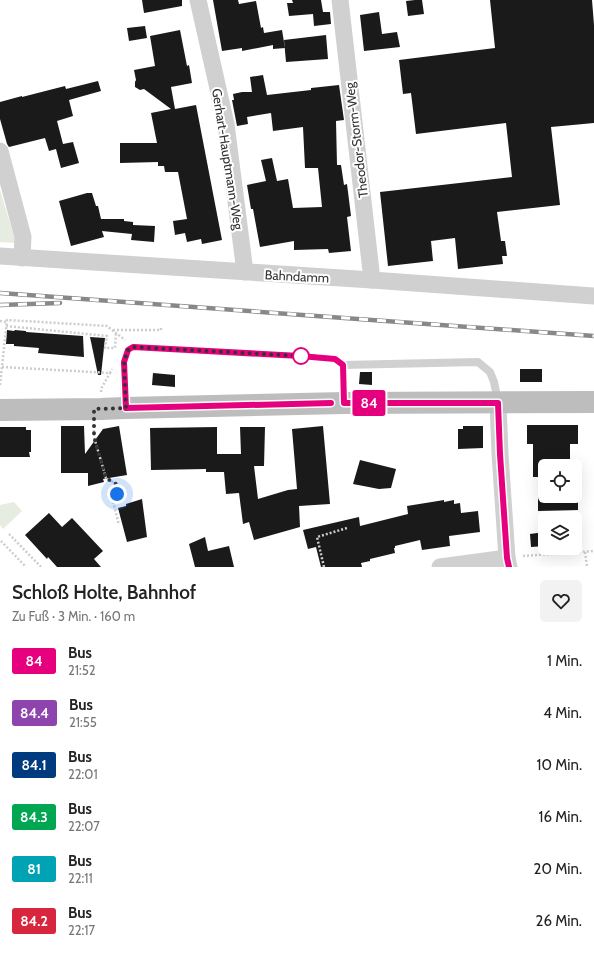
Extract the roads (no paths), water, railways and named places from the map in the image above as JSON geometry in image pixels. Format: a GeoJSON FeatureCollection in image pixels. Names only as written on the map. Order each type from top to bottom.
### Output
{"type":"FeatureCollection","features":[{"type":"Feature","properties":{"kind":"street","name":"Gerhart-Hauptmann-Weg"},"geometry":{"type":"LineString","coordinates":[[198,0],[226,124],[245,272]]}},
{"type":"Feature","properties":{"kind":"street","name":"Theodor-Storm-Weg"},"geometry":{"type":"LineString","coordinates":[[340,0],[372,280]]}},
{"type":"Feature","properties":{"kind":"street"},"geometry":{"type":"LineString","coordinates":[[0,151],[22,237],[22,258]]}},
{"type":"Feature","properties":{"kind":"street","name":"Bahndamm"},"geometry":{"type":"LineString","coordinates":[[0,256],[594,296]]}},
{"type":"Feature","properties":{"kind":"street"},"geometry":{"type":"LineString","coordinates":[[0,410],[344,403],[594,402]]}},
{"type":"Feature","properties":{"kind":"street"},"geometry":{"type":"LineString","coordinates":[[440,567],[508,562],[500,454],[498,403]]}},
{"type":"Feature","properties":{"kind":"lane"},"geometry":{"type":"LineString","coordinates":[[126,408],[124,362],[128,350],[133,347],[300,356],[335,359],[343,365],[478,362],[490,372],[494,382],[498,403]]}},
{"type":"Feature","properties":{"kind":"lane"},"geometry":{"type":"LineString","coordinates":[[343,365],[344,403]]}},
{"type":"Feature","properties":{"kind":"railway"},"geometry":{"type":"LineString","coordinates":[[0,293],[594,336]]}},
{"type":"Feature","properties":{"kind":"railway"},"geometry":{"type":"LineString","coordinates":[[0,305],[60,303]]}}]}
